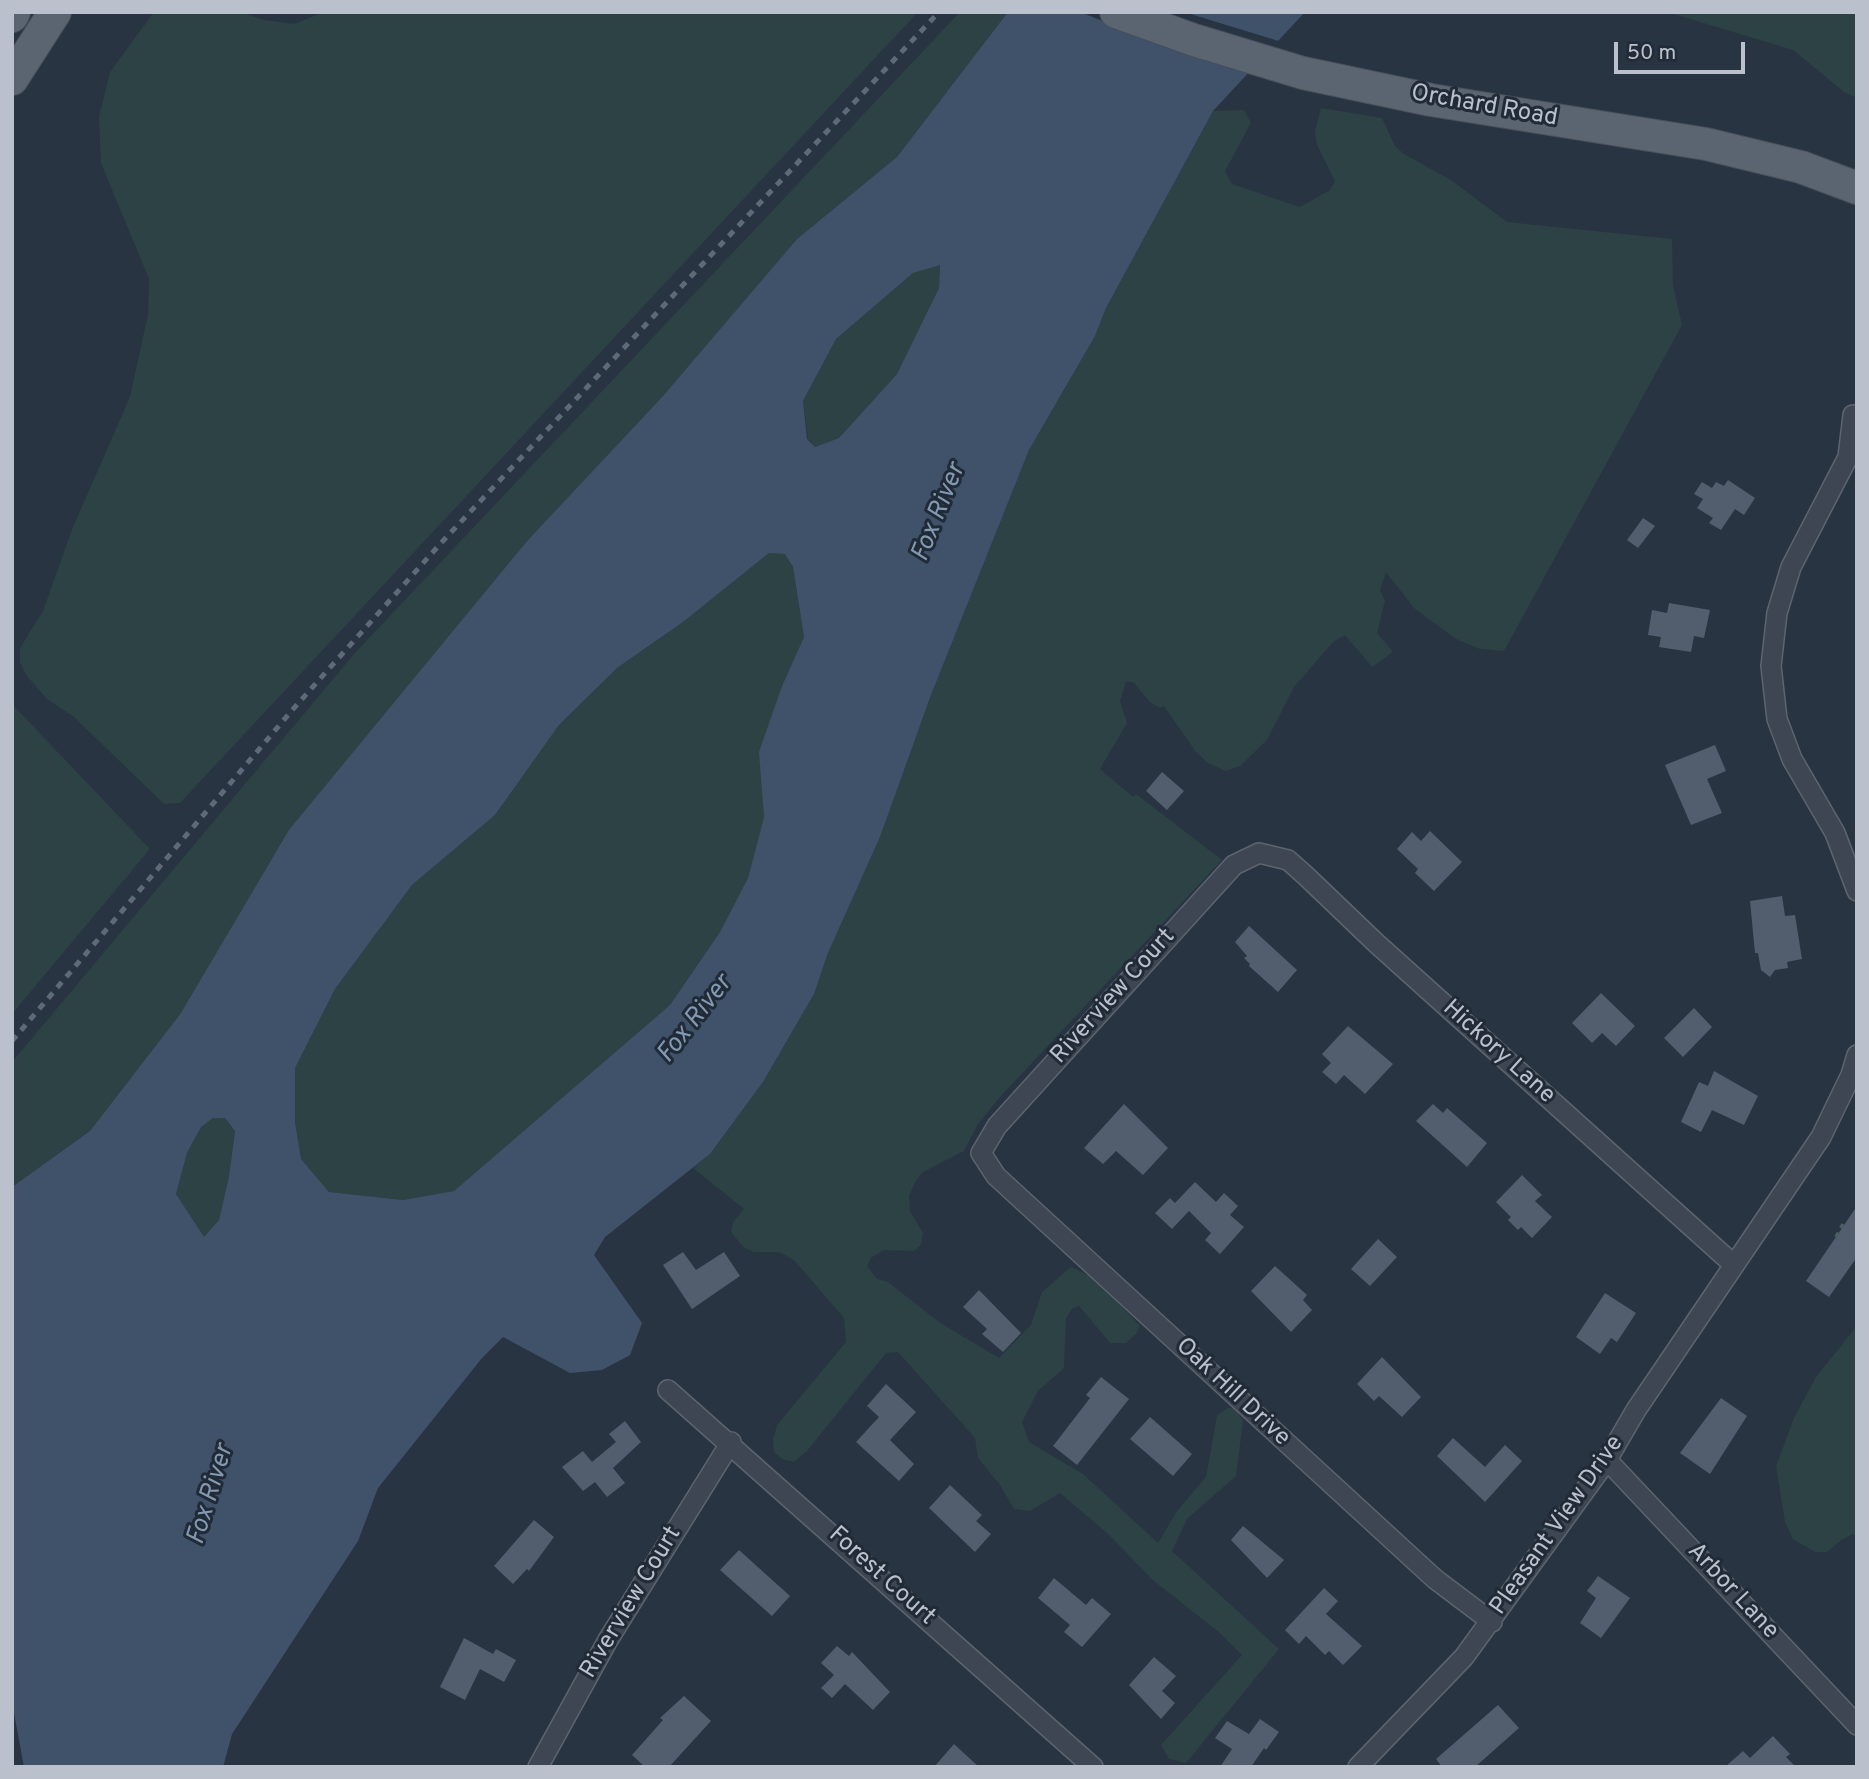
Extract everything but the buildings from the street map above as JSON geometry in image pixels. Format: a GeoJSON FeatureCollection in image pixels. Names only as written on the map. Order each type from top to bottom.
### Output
{"type":"FeatureCollection","features":[{"type":"Feature","properties":{"kind":"main road"},"geometry":{"type":"LineString","coordinates":[[12,79],[55,12]]}},
{"type":"Feature","properties":{"kind":"main road","name":"Orchard Road"},"geometry":{"type":"LineString","coordinates":[[1116,12],[1194,40],[1303,73],[1431,100],[1706,144],[1801,167],[1857,188]]}},
{"type":"Feature","properties":{"kind":"street"},"geometry":{"type":"LineString","coordinates":[[1853,415],[1848,457],[1791,567],[1777,613],[1771,666],[1777,719],[1791,760],[1835,833],[1857,891]]}},
{"type":"Feature","properties":{"kind":"street","name":"Riverview Court"},"geometry":{"type":"LineString","coordinates":[[981,1153],[997,1126],[1234,865],[1259,853]]}},
{"type":"Feature","properties":{"kind":"street","name":"Hickory Lane"},"geometry":{"type":"LineString","coordinates":[[1259,853],[1288,860],[1376,943],[1733,1264]]}},
{"type":"Feature","properties":{"kind":"street","name":"Pleasant View Drive"},"geometry":{"type":"LineString","coordinates":[[1358,1767],[1464,1657],[1607,1460],[1636,1410],[1821,1137],[1851,1075],[1857,1055]]}},
{"type":"Feature","properties":{"kind":"street","name":"Oak Hill Drive"},"geometry":{"type":"LineString","coordinates":[[981,1153],[996,1176],[1416,1562],[1492,1622]]}},
{"type":"Feature","properties":{"kind":"street","name":"Forest Court"},"geometry":{"type":"LineString","coordinates":[[668,1390],[731,1442],[1093,1767]]}},
{"type":"Feature","properties":{"kind":"street","name":"Riverview Court"},"geometry":{"type":"LineString","coordinates":[[540,1766],[608,1640],[731,1442]]}},
{"type":"Feature","properties":{"kind":"street","name":"Arbor Lane"},"geometry":{"type":"LineString","coordinates":[[1607,1460],[1857,1725]]}},
{"type":"Feature","properties":{"kind":"path"},"geometry":{"type":"LineString","coordinates":[[1836,1237],[1843,1224]]}},
{"type":"Feature","properties":{"kind":"green space"},"geometry":{"type":"Polygon","coordinates":[[[154,12],[240,12],[264,20],[294,24],[324,12],[918,12],[180,803],[164,804],[74,717],[47,699],[26,675],[20,662],[20,648],[43,611],[73,527],[130,397],[148,314],[149,279],[101,163],[99,117],[110,72],[154,12]]]}},
{"type":"Feature","properties":{"kind":"green space"},"geometry":{"type":"Polygon","coordinates":[[[960,12],[1008,12],[897,157],[797,239],[663,396],[528,540],[181,1013],[90,1131],[12,1187],[12,1062],[354,654],[960,12]]]}},
{"type":"Feature","properties":{"kind":"green space"},"geometry":{"type":"Polygon","coordinates":[[[1667,12],[1857,12],[1857,98],[1844,92],[1793,50],[1667,12]]]}},
{"type":"Feature","properties":{"kind":"green space"},"geometry":{"type":"Polygon","coordinates":[[[1321,108],[1382,118],[1395,146],[1404,154],[1451,180],[1507,222],[1672,239],[1673,285],[1682,325],[1504,651],[1480,649],[1456,639],[1414,608],[1386,572],[1380,590],[1385,601],[1377,633],[1393,652],[1372,667],[1345,635],[1333,642],[1294,687],[1267,740],[1240,766],[1226,771],[1208,763],[1196,752],[1164,706],[1160,708],[1150,702],[1133,682],[1126,682],[1120,701],[1127,723],[1100,769],[1133,797],[1136,794],[1222,860],[999,1098],[978,1124],[964,1151],[923,1172],[915,1182],[909,1196],[910,1211],[923,1233],[921,1245],[914,1251],[883,1250],[871,1258],[867,1266],[877,1279],[888,1282],[939,1322],[999,1358],[1031,1325],[1042,1292],[1071,1267],[1088,1275],[1106,1290],[1140,1326],[1136,1334],[1126,1343],[1110,1343],[1079,1306],[1072,1309],[1066,1318],[1064,1368],[1038,1391],[1022,1422],[1029,1442],[1083,1474],[1158,1543],[1177,1511],[1206,1477],[1217,1416],[1227,1408],[1235,1408],[1243,1421],[1236,1476],[1187,1519],[1172,1551],[1279,1649],[1186,1763],[1169,1759],[1161,1745],[1242,1655],[1220,1633],[1154,1581],[1107,1533],[1060,1493],[1030,1511],[1014,1509],[1000,1485],[978,1458],[975,1438],[898,1352],[886,1353],[807,1451],[794,1462],[782,1459],[774,1452],[773,1440],[777,1425],[846,1342],[844,1318],[794,1260],[779,1252],[754,1252],[743,1247],[731,1232],[733,1222],[744,1209],[693,1168],[710,1154],[763,1082],[814,994],[828,953],[880,837],[931,695],[1029,450],[1095,336],[1106,308],[1213,111],[1244,110],[1251,123],[1225,171],[1232,184],[1300,207],[1330,190],[1335,181],[1317,145],[1315,131],[1321,108]]]}},
{"type":"Feature","properties":{"kind":"green space"},"geometry":{"type":"Polygon","coordinates":[[[940,264],[939,288],[897,374],[839,438],[815,447],[808,439],[803,401],[836,339],[913,273],[940,264]]]}},
{"type":"Feature","properties":{"kind":"green space"},"geometry":{"type":"Polygon","coordinates":[[[769,553],[786,554],[793,567],[804,637],[782,686],[760,752],[764,817],[748,878],[720,932],[670,1005],[454,1191],[403,1200],[329,1192],[301,1159],[295,1122],[295,1068],[335,989],[412,885],[495,815],[559,725],[617,668],[683,622],[769,553]]]}},
{"type":"Feature","properties":{"kind":"green space"},"geometry":{"type":"Polygon","coordinates":[[[12,704],[150,849],[12,1014],[12,704]]]}},
{"type":"Feature","properties":{"kind":"green space"},"geometry":{"type":"Polygon","coordinates":[[[213,1118],[225,1118],[235,1131],[219,1220],[204,1238],[176,1194],[187,1153],[201,1127],[213,1118]]]}},
{"type":"Feature","properties":{"kind":"green space"},"geometry":{"type":"Polygon","coordinates":[[[1857,1326],[1857,1536],[1853,1534],[1843,1539],[1827,1552],[1815,1552],[1793,1539],[1785,1522],[1776,1466],[1794,1418],[1816,1377],[1857,1326]]]}},
{"type":"Feature","properties":{"kind":"water","name":"Fox River"},"geometry":{"type":"Polygon","coordinates":[[[1008,12],[1305,12],[1213,111],[1106,308],[1095,336],[1029,450],[931,695],[880,837],[828,953],[814,994],[763,1082],[710,1154],[605,1237],[594,1255],[642,1323],[630,1355],[602,1370],[570,1373],[503,1337],[482,1358],[378,1488],[358,1541],[232,1734],[223,1767],[24,1767],[12,1702],[12,1187],[90,1131],[181,1013],[289,830],[528,540],[663,396],[797,239],[897,157],[1008,12]],[[940,265],[913,273],[836,339],[803,401],[807,439],[815,447],[839,438],[897,374],[939,288],[940,265]],[[769,553],[683,622],[617,668],[559,725],[495,815],[412,885],[335,989],[295,1068],[295,1122],[301,1159],[329,1192],[403,1200],[454,1191],[670,1005],[720,932],[748,878],[764,817],[759,752],[782,686],[804,637],[793,567],[785,554],[769,553]],[[213,1118],[201,1127],[187,1153],[176,1194],[204,1237],[219,1220],[235,1131],[225,1118],[213,1118]]]}},
{"type":"Feature","properties":{"kind":"pier"},"geometry":{"type":"Polygon","coordinates":[[[1080,12],[1184,12],[1282,42],[1253,74],[1152,41],[1080,12]]]}},
{"type":"Feature","properties":{"kind":"railway"},"geometry":{"type":"LineString","coordinates":[[12,1041],[294,708],[441,543],[939,12]]}}]}
